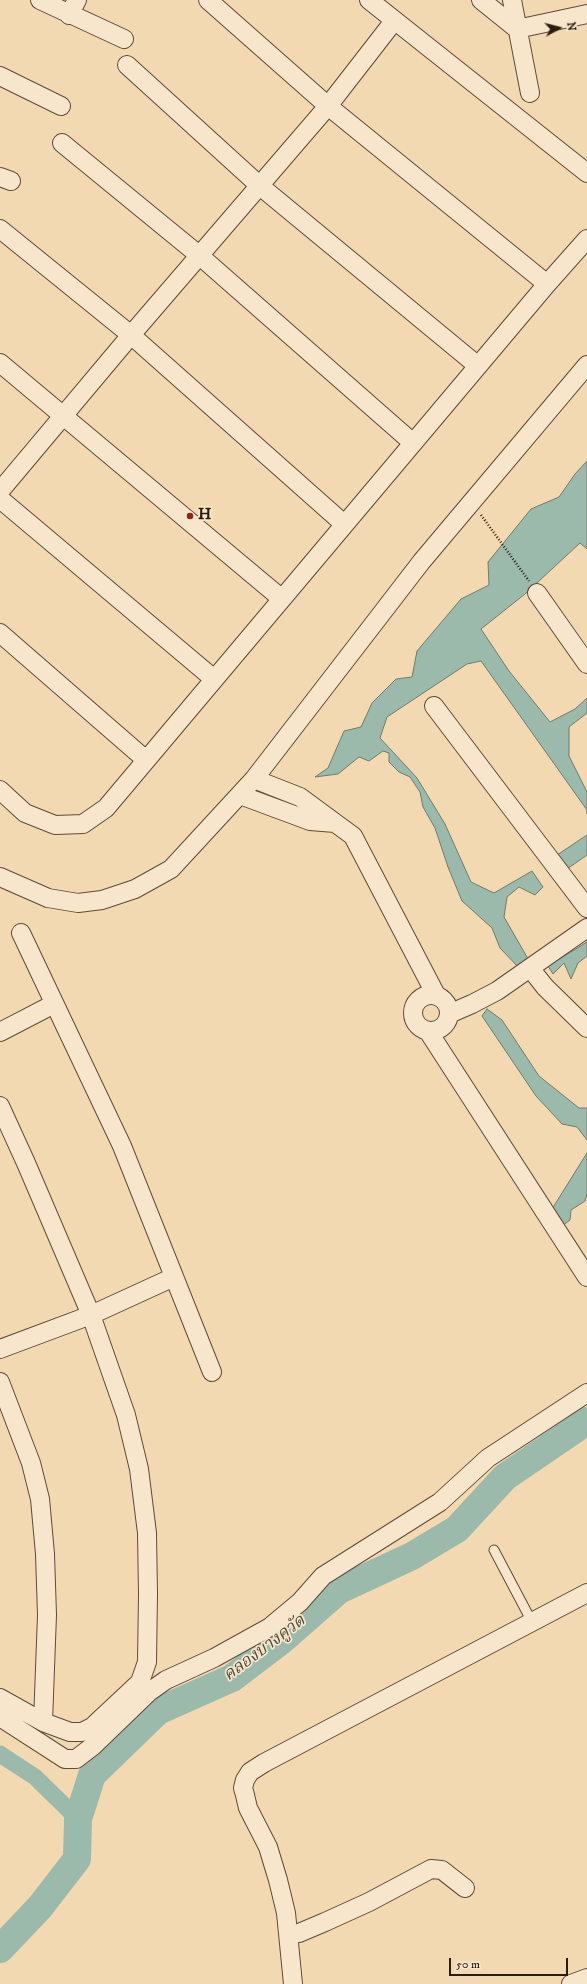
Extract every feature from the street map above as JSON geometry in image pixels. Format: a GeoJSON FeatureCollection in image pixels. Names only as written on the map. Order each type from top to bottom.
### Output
{"type":"FeatureCollection","features":[{"type":"Feature","properties":{"kind":"street"},"geometry":{"type":"LineString","coordinates":[[40,0],[73,8],[124,40]]}},
{"type":"Feature","properties":{"kind":"street"},"geometry":{"type":"LineString","coordinates":[[208,0],[328,106],[547,284]]}},
{"type":"Feature","properties":{"kind":"street"},"geometry":{"type":"LineString","coordinates":[[369,0],[587,173]]}},
{"type":"Feature","properties":{"kind":"street"},"geometry":{"type":"LineString","coordinates":[[481,0],[517,29]]}},
{"type":"Feature","properties":{"kind":"street"},"geometry":{"type":"LineString","coordinates":[[512,0],[530,93]]}},
{"type":"Feature","properties":{"kind":"street"},"geometry":{"type":"LineString","coordinates":[[517,29],[587,14]]}},
{"type":"Feature","properties":{"kind":"street"},"geometry":{"type":"LineString","coordinates":[[0,492],[131,334],[200,256],[328,106],[394,21]]}},
{"type":"Feature","properties":{"kind":"street"},"geometry":{"type":"LineString","coordinates":[[127,65],[260,186],[478,366]]}},
{"type":"Feature","properties":{"kind":"street"},"geometry":{"type":"LineString","coordinates":[[0,76],[61,106]]}},
{"type":"Feature","properties":{"kind":"street"},"geometry":{"type":"LineString","coordinates":[[62,143],[200,256],[413,443]]}},
{"type":"Feature","properties":{"kind":"street"},"geometry":{"type":"LineString","coordinates":[[0,229],[131,334],[344,524]]}},
{"type":"Feature","properties":{"kind":"street"},"geometry":{"type":"LineString","coordinates":[[0,790],[25,813],[55,825],[83,824],[106,808],[344,524],[547,284],[587,239]]}},
{"type":"Feature","properties":{"kind":"street"},"geometry":{"type":"LineString","coordinates":[[0,363],[282,599]]}},
{"type":"Feature","properties":{"kind":"street"},"geometry":{"type":"LineString","coordinates":[[0,876],[48,898],[78,903],[102,900],[135,890],[171,869],[254,779],[422,561],[587,366]]}},
{"type":"Feature","properties":{"kind":"street"},"geometry":{"type":"LineString","coordinates":[[0,498],[214,679]]}},
{"type":"Feature","properties":{"kind":"street"},"geometry":{"type":"LineString","coordinates":[[537,593],[587,664]]}},
{"type":"Feature","properties":{"kind":"street"},"geometry":{"type":"LineString","coordinates":[[0,633],[146,760]]}},
{"type":"Feature","properties":{"kind":"street"},"geometry":{"type":"LineString","coordinates":[[434,706],[587,908]]}},
{"type":"Feature","properties":{"kind":"street"},"geometry":{"type":"LineString","coordinates":[[254,779],[300,797],[353,836],[436,995],[446,1002],[449,1014],[444,1025],[439,1029],[428,1031]]}},
{"type":"Feature","properties":{"kind":"street"},"geometry":{"type":"LineString","coordinates":[[240,795],[310,821],[335,823]]}},
{"type":"Feature","properties":{"kind":"street"},"geometry":{"type":"LineString","coordinates":[[449,1014],[497,991],[537,977],[587,928]]}},
{"type":"Feature","properties":{"kind":"street"},"geometry":{"type":"LineString","coordinates":[[21,933],[122,1146],[212,1372]]}},
{"type":"Feature","properties":{"kind":"street"},"geometry":{"type":"LineString","coordinates":[[537,977],[587,1028]]}},
{"type":"Feature","properties":{"kind":"street"},"geometry":{"type":"LineString","coordinates":[[436,995],[424,995],[415,1003],[412,1014],[417,1025],[428,1031],[587,1277]]}},
{"type":"Feature","properties":{"kind":"street"},"geometry":{"type":"LineString","coordinates":[[0,1032],[54,1004]]}},
{"type":"Feature","properties":{"kind":"street"},"geometry":{"type":"LineString","coordinates":[[0,1106],[91,1315],[126,1415],[139,1469],[147,1533],[147,1662],[140,1682],[92,1727],[82,1732],[70,1732],[43,1722],[0,1698]]}},
{"type":"Feature","properties":{"kind":"street"},"geometry":{"type":"LineString","coordinates":[[0,1349],[91,1315],[174,1277]]}},
{"type":"Feature","properties":{"kind":"street"},"geometry":{"type":"LineString","coordinates":[[0,1382],[31,1462],[40,1499],[45,1554],[47,1615],[43,1722]]}},
{"type":"Feature","properties":{"kind":"street"},"geometry":{"type":"LineString","coordinates":[[0,1717],[65,1759],[76,1759],[93,1746],[148,1692],[166,1680],[214,1658],[270,1627],[300,1602],[323,1576],[440,1502],[488,1458],[587,1393]]}},
{"type":"Feature","properties":{"kind":"street"},"geometry":{"type":"LineString","coordinates":[[293,1984],[286,1914],[278,1880],[268,1847],[248,1808],[243,1788],[245,1780],[250,1772],[264,1763],[587,1593]]}},
{"type":"Feature","properties":{"kind":"street"},"geometry":{"type":"LineString","coordinates":[[288,1934],[299,1932],[331,1920],[430,1869],[442,1870],[465,1888]]}},
{"type":"Feature","properties":{"kind":"street"},"geometry":{"type":"LineString","coordinates":[[571,1984],[587,1978]]}},
{"type":"Feature","properties":{"kind":"lane"},"geometry":{"type":"LineString","coordinates":[[494,1550],[532,1622]]}},
{"type":"Feature","properties":{"kind":"path"},"geometry":{"type":"LineString","coordinates":[[472,502],[500,539],[537,593]]}},
{"type":"Feature","properties":{"kind":"shaded area"},"geometry":{"type":"Polygon","coordinates":[[[587,461],[587,549],[580,543],[525,594],[481,629],[509,671],[550,722],[575,709],[587,698],[587,713],[569,727],[569,756],[587,792],[587,810],[481,661],[467,664],[387,717],[380,738],[417,778],[445,824],[471,882],[494,893],[532,871],[543,887],[535,895],[519,887],[507,897],[504,917],[531,964],[521,970],[500,948],[492,928],[462,901],[448,867],[435,828],[423,807],[420,792],[410,777],[399,772],[389,762],[389,753],[383,751],[369,761],[359,757],[338,774],[315,777],[328,768],[344,731],[361,727],[372,703],[396,679],[412,677],[417,651],[461,599],[489,585],[488,562],[531,509],[559,497],[575,474],[587,461]]]}},
{"type":"Feature","properties":{"kind":"shaded area"},"geometry":{"type":"Polygon","coordinates":[[[587,835],[587,855],[567,869],[554,857],[587,835]]]}},
{"type":"Feature","properties":{"kind":"shaded area"},"geometry":{"type":"Polygon","coordinates":[[[587,942],[587,956],[578,963],[571,979],[564,963],[553,974],[548,966],[587,942]]]}},
{"type":"Feature","properties":{"kind":"shaded area"},"geometry":{"type":"Polygon","coordinates":[[[487,1009],[502,1020],[539,1076],[579,1108],[587,1108],[587,1140],[577,1127],[562,1124],[536,1096],[482,1016],[487,1009]]]}},
{"type":"Feature","properties":{"kind":"shaded area"},"geometry":{"type":"Polygon","coordinates":[[[587,1153],[587,1194],[585,1201],[571,1210],[570,1220],[562,1226],[552,1209],[587,1153]]]}},
{"type":"Feature","properties":{"kind":"waterway","name":"คลองบางคูวัด"},"geometry":{"type":"LineString","coordinates":[[0,1949],[40,1907],[77,1859],[78,1819],[92,1775],[158,1711],[232,1678],[282,1640],[339,1590],[412,1556],[457,1529],[505,1477],[587,1421]]}},
{"type":"Feature","properties":{"kind":"waterway"},"geometry":{"type":"LineString","coordinates":[[0,1754],[35,1777],[78,1819]]}},
{"type":"Feature","properties":{"kind":"place","name":"H"},"geometry":{"type":"Point","coordinates":[190,516]}}]}
